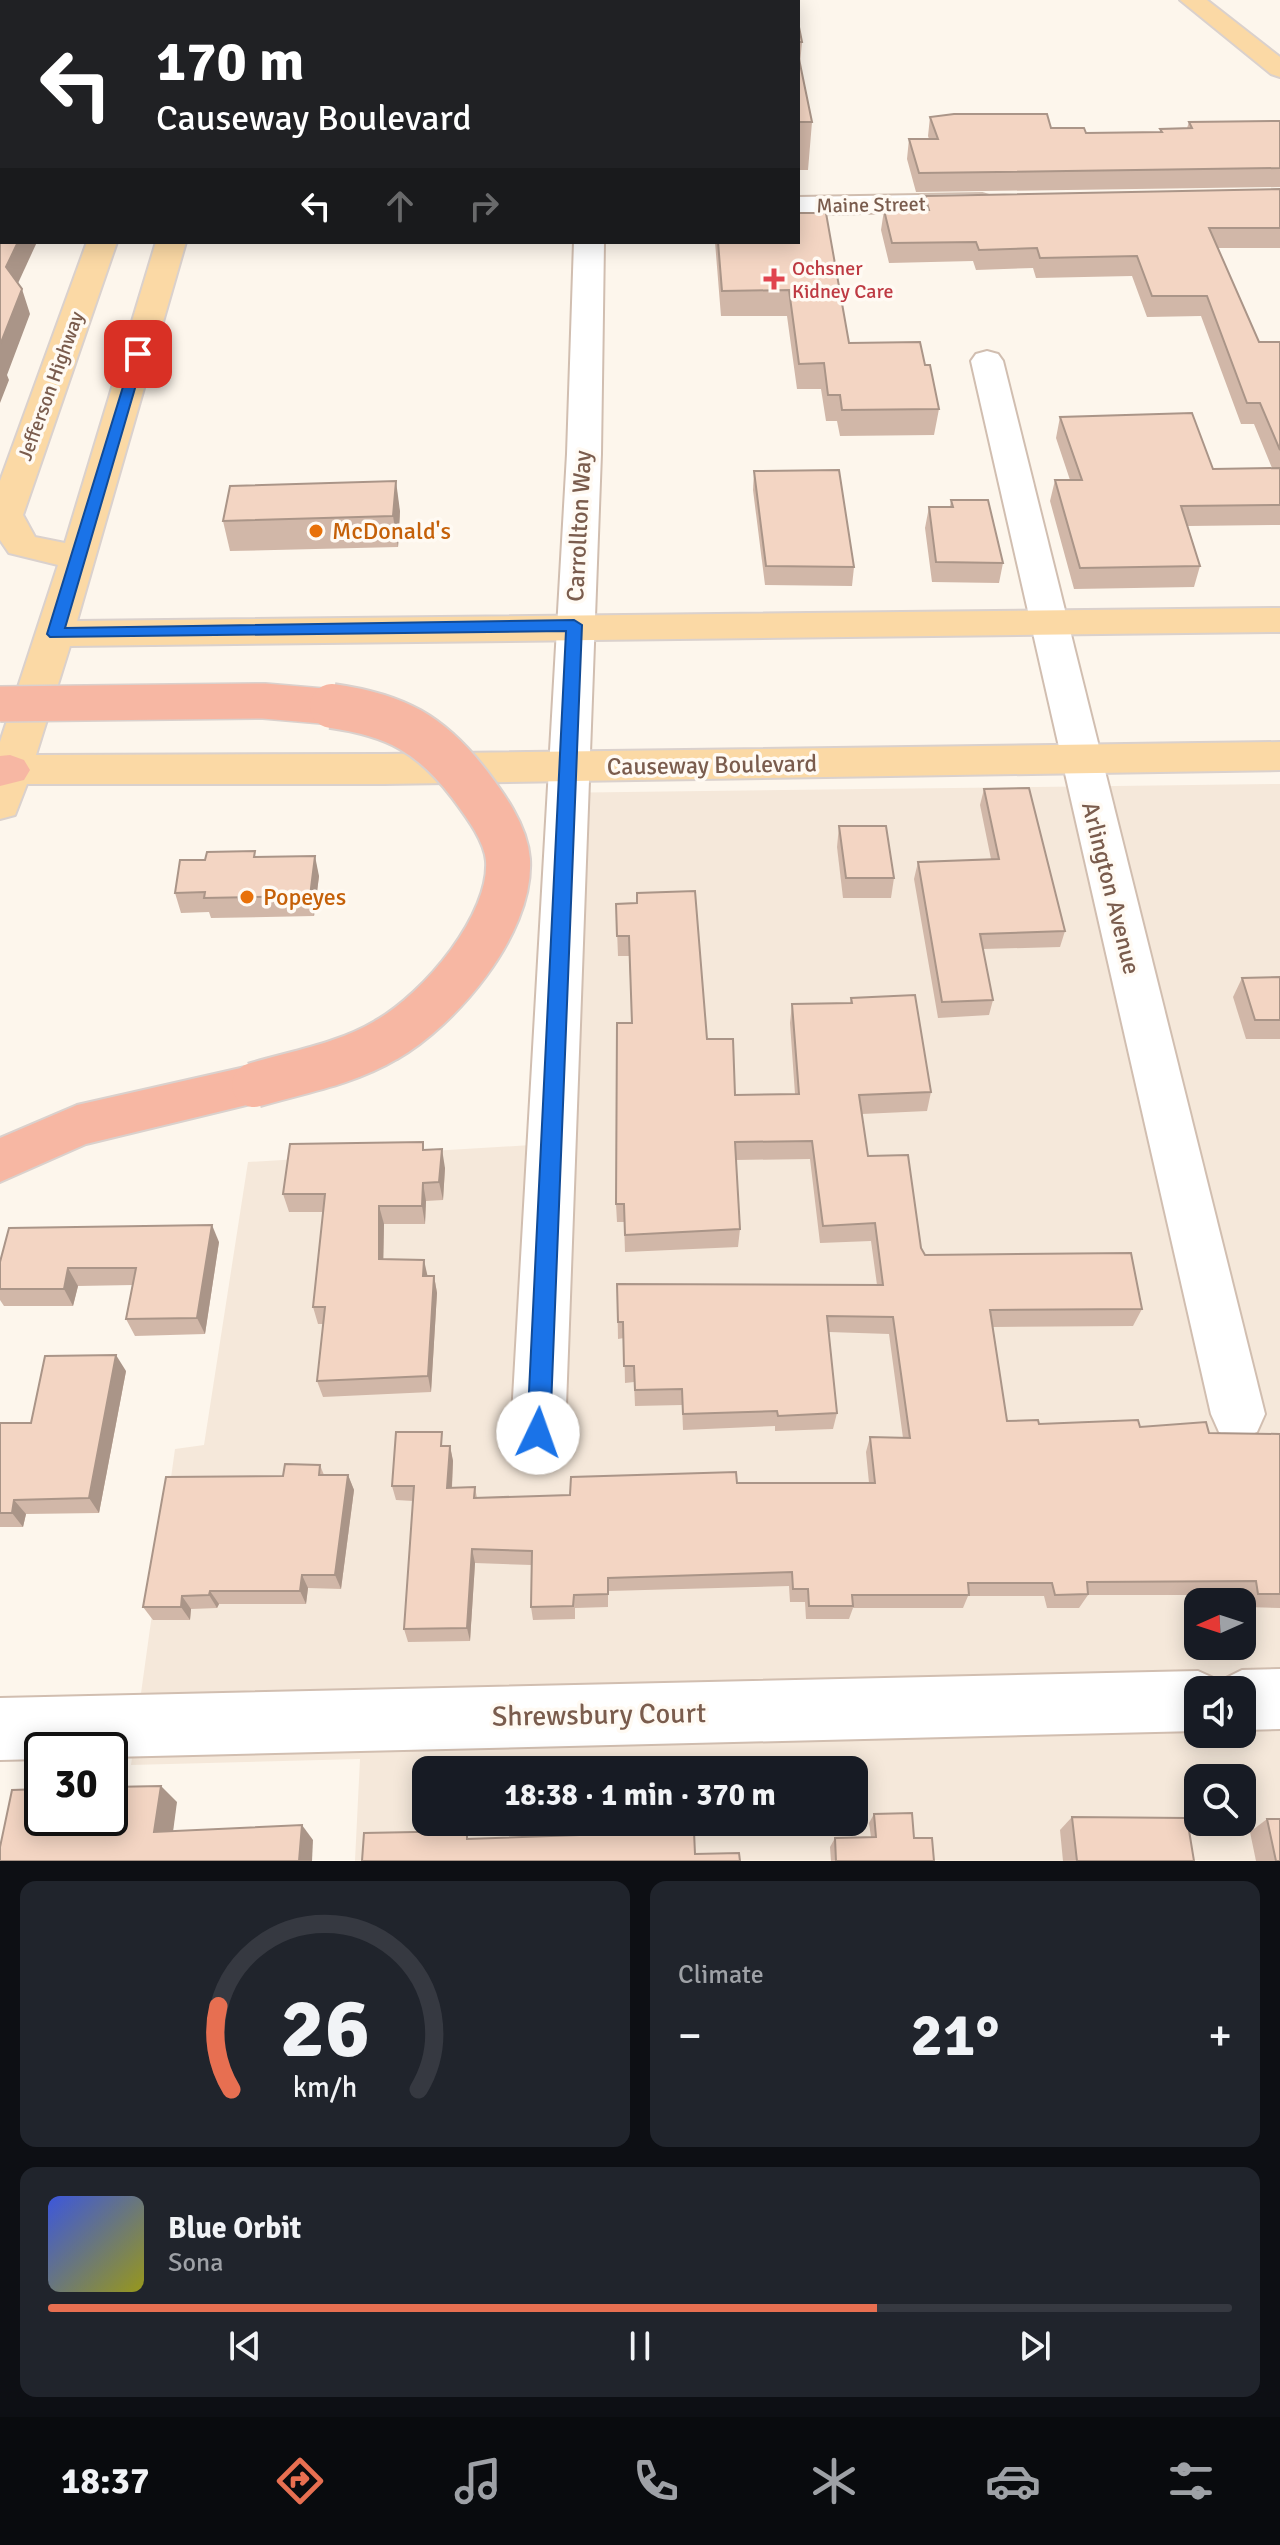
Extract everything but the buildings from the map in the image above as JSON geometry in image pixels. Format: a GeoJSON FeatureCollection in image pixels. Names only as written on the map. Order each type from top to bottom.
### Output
{"type":"FeatureCollection","features":[{"type":"Feature","properties":{"kind":"highway"},"geometry":{"type":"LineString","coordinates":[[0,704],[238,701],[322,704],[401,723],[451,759],[488,809],[509,860],[502,902],[475,954],[433,1005],[386,1041],[334,1062],[254,1085],[77,1125],[0,1161]]}},
{"type":"Feature","properties":{"kind":"main road"},"geometry":{"type":"LineString","coordinates":[[1192,0],[1280,69]]}},
{"type":"Feature","properties":{"kind":"main road","name":"Jefferson Highway"},"geometry":{"type":"LineString","coordinates":[[2,522],[101,244]]}},
{"type":"Feature","properties":{"kind":"main road"},"geometry":{"type":"LineString","coordinates":[[3,782],[55,634],[170,244]]}},
{"type":"Feature","properties":{"kind":"main road"},"geometry":{"type":"LineString","coordinates":[[2,522],[22,545],[42,552],[78,556]]}},
{"type":"Feature","properties":{"kind":"main road"},"geometry":{"type":"LineString","coordinates":[[55,634],[574,625],[1280,620]]}},
{"type":"Feature","properties":{"kind":"main road","name":"Causeway Boulevard"},"geometry":{"type":"LineString","coordinates":[[3,782],[568,767],[1280,756]]}},
{"type":"Feature","properties":{"kind":"street","name":"Maine Street"},"geometry":{"type":"LineString","coordinates":[[800,206],[1009,203]]}},
{"type":"Feature","properties":{"kind":"street","name":"Carrollton Way"},"geometry":{"type":"LineString","coordinates":[[538,1433],[584,454],[589,244]]}},
{"type":"Feature","properties":{"kind":"street","name":"Arlington Avenue"},"geometry":{"type":"LineString","coordinates":[[987,361],[1238,1414]]}},
{"type":"Feature","properties":{"kind":"street"},"geometry":{"type":"LineString","coordinates":[[1256,1700],[1280,1699]]}},
{"type":"Feature","properties":{"kind":"street","name":"Shrewsbury Court"},"geometry":{"type":"LineString","coordinates":[[0,1729],[1184,1701]]}},
{"type":"Feature","properties":{"kind":"shaded area"},"geometry":{"type":"Polygon","coordinates":[[[1280,784],[1280,1861],[355,1861],[360,1759],[131,1765],[175,1449],[204,1445],[248,1162],[531,1145],[547,793],[1280,784]]]}},
{"type":"Feature","properties":{"kind":"place","name":"Ochsner Kidney Care"},"geometry":{"type":"Point","coordinates":[774,279]}},
{"type":"Feature","properties":{"kind":"place","name":"McDonald's"},"geometry":{"type":"Point","coordinates":[316,531]}},
{"type":"Feature","properties":{"kind":"place","name":"Popeyes"},"geometry":{"type":"Point","coordinates":[247,897]}},
{"type":"Feature","properties":{"kind":"route"},"geometry":{"type":"LineString","coordinates":[[138,354],[55,634],[574,625],[538,1433]]}}]}
